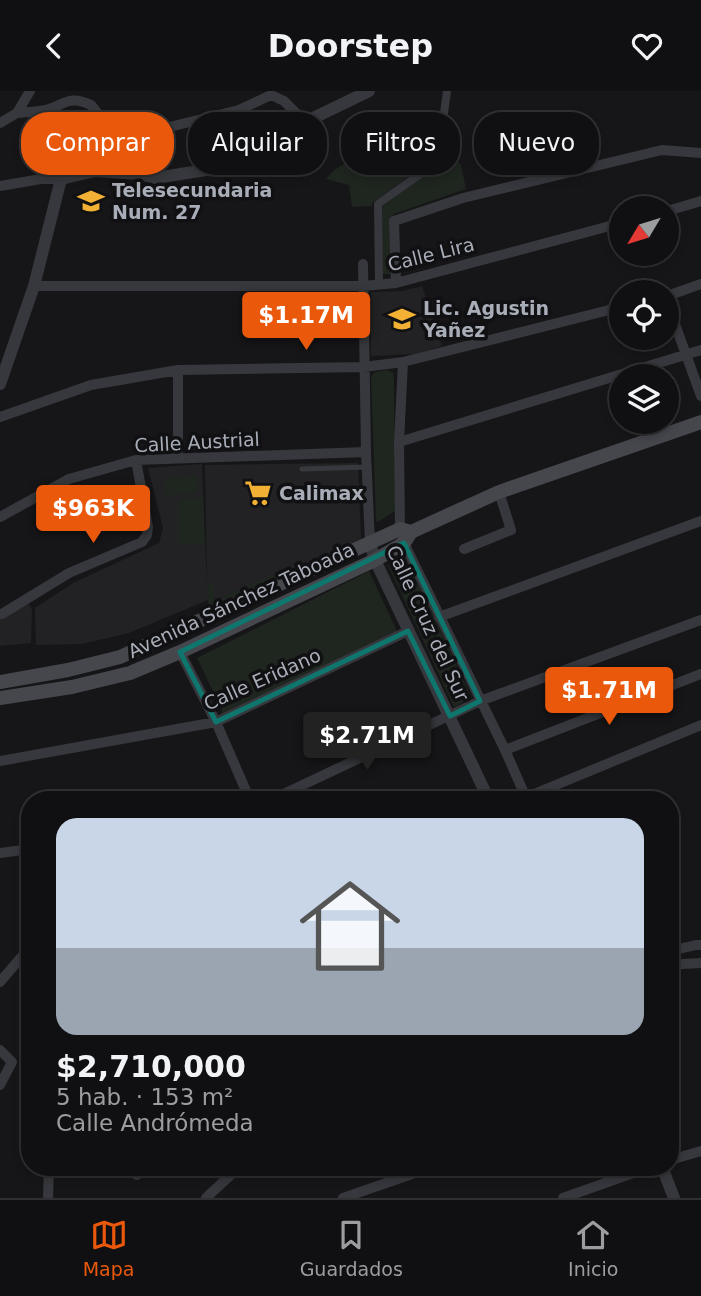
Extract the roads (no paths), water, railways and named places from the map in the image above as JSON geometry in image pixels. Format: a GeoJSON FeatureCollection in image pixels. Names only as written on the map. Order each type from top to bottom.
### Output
{"type":"FeatureCollection","features":[{"type":"Feature","properties":{"kind":"main road"},"geometry":{"type":"LineString","coordinates":[[405,535],[499,492],[701,422]]}},
{"type":"Feature","properties":{"kind":"main road","name":"Avenida Sánchez Taboada"},"geometry":{"type":"LineString","coordinates":[[0,682],[68,670],[120,657],[370,543],[405,535]]}},
{"type":"Feature","properties":{"kind":"main road","name":"Avenida Sánchez Taboada"},"geometry":{"type":"LineString","coordinates":[[0,698],[72,687],[130,673],[375,560],[405,535]]}},
{"type":"Feature","properties":{"kind":"street"},"geometry":{"type":"LineString","coordinates":[[17,113],[30,91]]}},
{"type":"Feature","properties":{"kind":"street"},"geometry":{"type":"LineString","coordinates":[[326,112],[369,91]]}},
{"type":"Feature","properties":{"kind":"street"},"geometry":{"type":"LineString","coordinates":[[379,284],[378,204],[447,155],[442,128],[447,91]]}},
{"type":"Feature","properties":{"kind":"street"},"geometry":{"type":"LineString","coordinates":[[231,112],[271,95],[284,101],[295,112]]}},
{"type":"Feature","properties":{"kind":"street"},"geometry":{"type":"LineString","coordinates":[[26,112],[45,110],[70,100],[80,100],[91,105],[97,112]]}},
{"type":"Feature","properties":{"kind":"street"},"geometry":{"type":"LineString","coordinates":[[0,123],[21,113]]}},
{"type":"Feature","properties":{"kind":"street"},"geometry":{"type":"LineString","coordinates":[[155,178],[149,132],[188,122]]}},
{"type":"Feature","properties":{"kind":"street"},"geometry":{"type":"LineString","coordinates":[[396,283],[394,221],[463,198],[662,150],[701,153]]}},
{"type":"Feature","properties":{"kind":"street"},"geometry":{"type":"LineString","coordinates":[[144,175],[155,178],[188,173]]}},
{"type":"Feature","properties":{"kind":"street"},"geometry":{"type":"LineString","coordinates":[[0,187],[78,175]]}},
{"type":"Feature","properties":{"kind":"street"},"geometry":{"type":"LineString","coordinates":[[0,384],[34,286],[61,179]]}},
{"type":"Feature","properties":{"kind":"street"},"geometry":{"type":"LineString","coordinates":[[679,207],[701,201]]}},
{"type":"Feature","properties":{"kind":"street","name":"Calle Lira"},"geometry":{"type":"LineString","coordinates":[[34,286],[363,286],[396,283],[609,226]]}},
{"type":"Feature","properties":{"kind":"street","name":"Calle Cruz del Sur"},"geometry":{"type":"LineString","coordinates":[[363,264],[370,543],[375,560],[485,791]]}},
{"type":"Feature","properties":{"kind":"street"},"geometry":{"type":"LineString","coordinates":[[679,291],[701,283]]}},
{"type":"Feature","properties":{"kind":"street"},"geometry":{"type":"LineString","coordinates":[[0,417],[91,385],[178,370],[364,367],[403,362],[609,310]]}},
{"type":"Feature","properties":{"kind":"street"},"geometry":{"type":"LineString","coordinates":[[679,335],[701,396]]}},
{"type":"Feature","properties":{"kind":"street"},"geometry":{"type":"LineString","coordinates":[[399,442],[701,350]]}},
{"type":"Feature","properties":{"kind":"street","name":"Calle Cruz del Sur"},"geometry":{"type":"LineString","coordinates":[[403,362],[399,442],[405,535],[439,617],[505,750],[521,791]]}},
{"type":"Feature","properties":{"kind":"street"},"geometry":{"type":"LineString","coordinates":[[178,370],[178,459]]}},
{"type":"Feature","properties":{"kind":"street","name":"Calle Austrial"},"geometry":{"type":"LineString","coordinates":[[0,517],[69,479],[136,460],[366,452]]}},
{"type":"Feature","properties":{"kind":"street"},"geometry":{"type":"LineString","coordinates":[[0,614],[69,573],[142,542],[148,527],[136,460]]}},
{"type":"Feature","properties":{"kind":"street"},"geometry":{"type":"LineString","coordinates":[[464,549],[511,530],[499,492]]}},
{"type":"Feature","properties":{"kind":"street"},"geometry":{"type":"LineString","coordinates":[[439,617],[701,521]]}},
{"type":"Feature","properties":{"kind":"street"},"geometry":{"type":"LineString","coordinates":[[290,791],[480,701],[701,619]]}},
{"type":"Feature","properties":{"kind":"street","name":"Calle Eridano"},"geometry":{"type":"LineString","coordinates":[[0,761],[216,722],[408,631]]}},
{"type":"Feature","properties":{"kind":"street"},"geometry":{"type":"LineString","coordinates":[[180,652],[216,722],[246,791]]}},
{"type":"Feature","properties":{"kind":"street"},"geometry":{"type":"LineString","coordinates":[[505,750],[701,674]]}},
{"type":"Feature","properties":{"kind":"street"},"geometry":{"type":"LineString","coordinates":[[543,791],[701,725]]}},
{"type":"Feature","properties":{"kind":"street"},"geometry":{"type":"LineString","coordinates":[[1,854],[21,851]]}},
{"type":"Feature","properties":{"kind":"street"},"geometry":{"type":"LineString","coordinates":[[679,949],[701,945]]}},
{"type":"Feature","properties":{"kind":"street"},"geometry":{"type":"LineString","coordinates":[[0,982],[21,958]]}},
{"type":"Feature","properties":{"kind":"street"},"geometry":{"type":"LineString","coordinates":[[679,958],[683,964]]}},
{"type":"Feature","properties":{"kind":"street"},"geometry":{"type":"LineString","coordinates":[[679,965],[701,963]]}},
{"type":"Feature","properties":{"kind":"street"},"geometry":{"type":"LineString","coordinates":[[0,1050],[12,1062],[0,1086]]}},
{"type":"Feature","properties":{"kind":"street"},"geometry":{"type":"LineString","coordinates":[[679,1157],[701,1151]]}},
{"type":"Feature","properties":{"kind":"street"},"geometry":{"type":"LineString","coordinates":[[48,1198],[49,1176]]}},
{"type":"Feature","properties":{"kind":"street"},"geometry":{"type":"LineString","coordinates":[[206,1198],[229,1176]]}},
{"type":"Feature","properties":{"kind":"street"},"geometry":{"type":"LineString","coordinates":[[343,1198],[406,1176]]}},
{"type":"Feature","properties":{"kind":"street"},"geometry":{"type":"LineString","coordinates":[[563,1198],[625,1176]]}},
{"type":"Feature","properties":{"kind":"street"},"geometry":{"type":"LineString","coordinates":[[666,1176],[674,1198]]}},
{"type":"Feature","properties":{"kind":"lane"},"geometry":{"type":"LineString","coordinates":[[302,469],[367,467]]}},
{"type":"Feature","properties":{"kind":"place","name":"Telesecundaria Num. 27"},"geometry":{"type":"Point","coordinates":[91,201]}},
{"type":"Feature","properties":{"kind":"place","name":"Lic. Agustin Yañez"},"geometry":{"type":"Point","coordinates":[402,319]}},
{"type":"Feature","properties":{"kind":"place","name":"Calimax"},"geometry":{"type":"Point","coordinates":[258,493]}}]}
